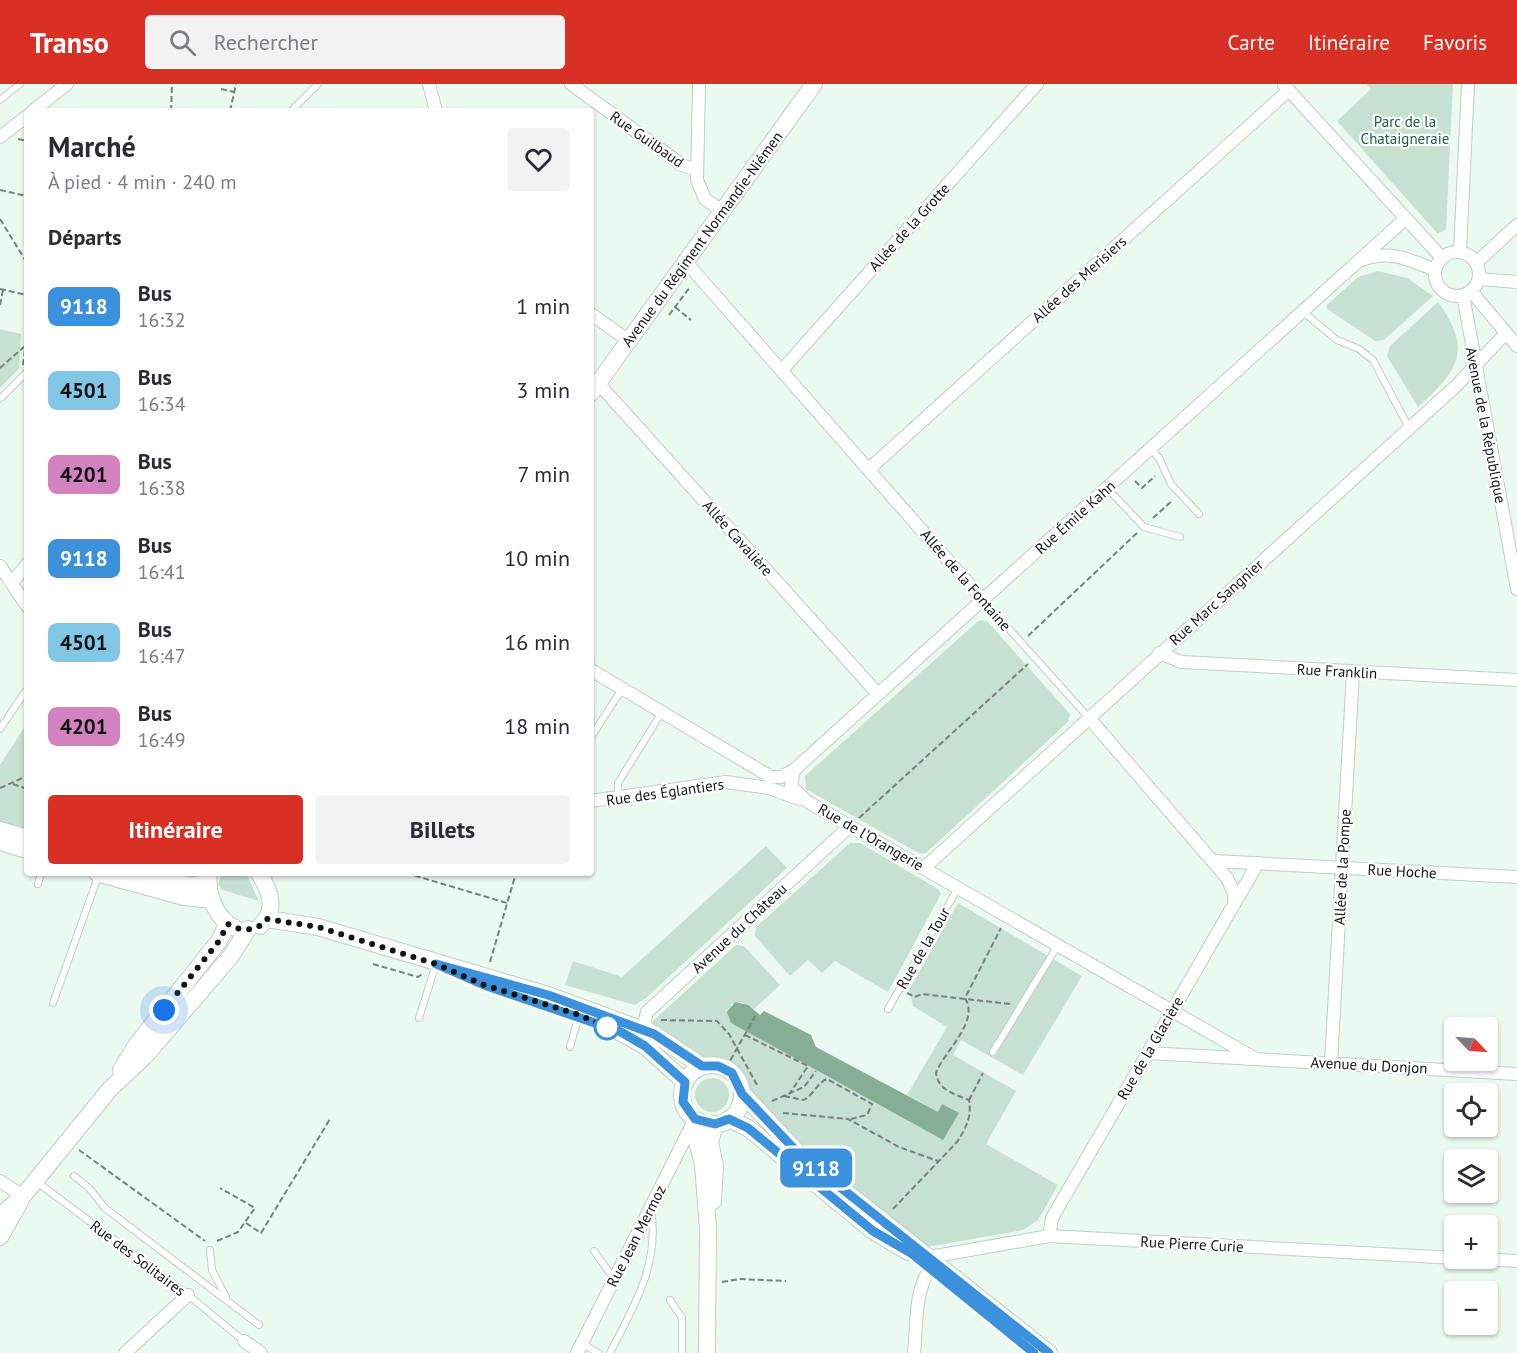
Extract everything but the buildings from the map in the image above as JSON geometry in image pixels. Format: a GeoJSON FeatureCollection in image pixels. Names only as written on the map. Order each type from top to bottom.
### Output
{"type":"FeatureCollection","features":[{"type":"Feature","properties":{"kind":"main road","name":"Avenue du Régiment Normandie-Niémen"},"geometry":{"type":"LineString","coordinates":[[595,388],[813,84]]}},
{"type":"Feature","properties":{"kind":"main road"},"geometry":{"type":"LineString","coordinates":[[0,830],[24,837]]}},
{"type":"Feature","properties":{"kind":"main road"},"geometry":{"type":"LineString","coordinates":[[0,842],[24,849]]}},
{"type":"Feature","properties":{"kind":"main road"},"geometry":{"type":"LineString","coordinates":[[109,876],[184,897],[212,900]]}},
{"type":"Feature","properties":{"kind":"main road"},"geometry":{"type":"LineString","coordinates":[[154,876],[190,886],[207,876]]}},
{"type":"Feature","properties":{"kind":"main road"},"geometry":{"type":"LineString","coordinates":[[209,876],[212,900],[228,924],[248,929],[262,926],[270,911],[264,876]]}},
{"type":"Feature","properties":{"kind":"main road"},"geometry":{"type":"LineString","coordinates":[[270,911],[436,964],[548,995],[654,1034],[702,1066]]}},
{"type":"Feature","properties":{"kind":"main road"},"geometry":{"type":"LineString","coordinates":[[110,1089],[136,1044],[219,941],[228,924]]}},
{"type":"Feature","properties":{"kind":"main road"},"geometry":{"type":"LineString","coordinates":[[0,1216],[35,1181],[110,1089],[146,1055],[231,956],[248,929]]}},
{"type":"Feature","properties":{"kind":"main road"},"geometry":{"type":"LineString","coordinates":[[436,964],[484,985],[579,1015],[621,1032],[645,1046],[685,1082]]}},
{"type":"Feature","properties":{"kind":"main road"},"geometry":{"type":"LineString","coordinates":[[710,1121],[741,1103],[742,1094],[737,1079],[726,1068],[710,1065],[702,1066],[689,1075],[685,1082],[683,1102],[710,1121],[748,1128],[873,1231],[930,1263],[1049,1353]]}},
{"type":"Feature","properties":{"kind":"main road"},"geometry":{"type":"LineString","coordinates":[[742,1094],[802,1157],[882,1220],[1034,1353]]}},
{"type":"Feature","properties":{"kind":"main road"},"geometry":{"type":"LineString","coordinates":[[707,1353],[708,1228],[715,1194],[715,1166],[710,1142],[710,1121]]}},
{"type":"Feature","properties":{"kind":"main road"},"geometry":{"type":"LineString","coordinates":[[0,1237],[22,1196]]}},
{"type":"Feature","properties":{"kind":"street"},"geometry":{"type":"LineString","coordinates":[[37,108],[67,84]]}},
{"type":"Feature","properties":{"kind":"street"},"geometry":{"type":"LineString","coordinates":[[429,84],[435,108]]}},
{"type":"Feature","properties":{"kind":"street","name":"Rue Guilbaud"},"geometry":{"type":"LineString","coordinates":[[571,84],[682,165],[696,170]]}},
{"type":"Feature","properties":{"kind":"street"},"geometry":{"type":"LineString","coordinates":[[699,84],[696,180],[705,199],[722,211]]}},
{"type":"Feature","properties":{"kind":"street","name":"Allée de la Grotte"},"geometry":{"type":"LineString","coordinates":[[782,370],[1037,84]]}},
{"type":"Feature","properties":{"kind":"street"},"geometry":{"type":"LineString","coordinates":[[1460,252],[1468,84]]}},
{"type":"Feature","properties":{"kind":"street"},"geometry":{"type":"LineString","coordinates":[[1286,87],[1442,258]]}},
{"type":"Feature","properties":{"kind":"street","name":"Allée des Merisiers"},"geometry":{"type":"LineString","coordinates":[[869,469],[1286,87]]}},
{"type":"Feature","properties":{"kind":"street"},"geometry":{"type":"LineString","coordinates":[[0,137],[24,118]]}},
{"type":"Feature","properties":{"kind":"street","name":"Rue Émile Kahn"},"geometry":{"type":"LineString","coordinates":[[794,770],[1405,219]]}},
{"type":"Feature","properties":{"kind":"street"},"geometry":{"type":"LineString","coordinates":[[1476,262],[1517,225]]}},
{"type":"Feature","properties":{"kind":"street"},"geometry":{"type":"LineString","coordinates":[[1460,252],[1467,254],[1476,262],[1479,279],[1467,293],[1455,296],[1442,290],[1435,277],[1435,270],[1442,258],[1460,252]]}},
{"type":"Feature","properties":{"kind":"street","name":"Rue Émile Kahn"},"geometry":{"type":"LineString","coordinates":[[1356,263],[1380,254],[1392,255],[1435,270]]}},
{"type":"Feature","properties":{"kind":"street","name":"Allée de la Fontaine"},"geometry":{"type":"LineString","coordinates":[[686,262],[983,600]]}},
{"type":"Feature","properties":{"kind":"street"},"geometry":{"type":"LineString","coordinates":[[1479,279],[1517,282]]}},
{"type":"Feature","properties":{"kind":"street"},"geometry":{"type":"LineString","coordinates":[[1467,293],[1517,346]]}},
{"type":"Feature","properties":{"kind":"street","name":"Avenue de la République"},"geometry":{"type":"LineString","coordinates":[[1467,293],[1475,366],[1517,589]]}},
{"type":"Feature","properties":{"kind":"street"},"geometry":{"type":"LineString","coordinates":[[594,316],[629,341]]}},
{"type":"Feature","properties":{"kind":"street","name":"Rue Marc Sangnier"},"geometry":{"type":"LineString","coordinates":[[924,868],[1409,428],[1475,366],[1506,333]]}},
{"type":"Feature","properties":{"kind":"street","name":"Allée Cavalière"},"geometry":{"type":"LineString","coordinates":[[595,388],[878,694]]}},
{"type":"Feature","properties":{"kind":"street"},"geometry":{"type":"LineString","coordinates":[[0,566],[24,601]]}},
{"type":"Feature","properties":{"kind":"street"},"geometry":{"type":"LineString","coordinates":[[12,583],[24,568]]}},
{"type":"Feature","properties":{"kind":"street","name":"Rue Franklin"},"geometry":{"type":"LineString","coordinates":[[1159,653],[1182,662],[1517,680]]}},
{"type":"Feature","properties":{"kind":"street"},"geometry":{"type":"LineString","coordinates":[[594,671],[776,778],[794,770]]}},
{"type":"Feature","properties":{"kind":"street","name":"Allée de la Pompe"},"geometry":{"type":"LineString","coordinates":[[1331,1063],[1353,672]]}},
{"type":"Feature","properties":{"kind":"street","name":"Allée de la Fontaine"},"geometry":{"type":"LineString","coordinates":[[1089,718],[1214,861],[1232,885],[1234,904]]}},
{"type":"Feature","properties":{"kind":"street"},"geometry":{"type":"LineString","coordinates":[[748,784],[753,766]]}},
{"type":"Feature","properties":{"kind":"street","name":"Rue de l'Orangerie"},"geometry":{"type":"LineString","coordinates":[[794,770],[791,786],[808,802],[1256,1059]]}},
{"type":"Feature","properties":{"kind":"street","name":"Rue des Églantiers"},"geometry":{"type":"LineString","coordinates":[[594,801],[710,784],[748,784],[808,802]]}},
{"type":"Feature","properties":{"kind":"street","name":"Avenue du Château"},"geometry":{"type":"LineString","coordinates":[[647,1012],[850,826]]}},
{"type":"Feature","properties":{"kind":"street","name":"Rue Hoche"},"geometry":{"type":"LineString","coordinates":[[1214,861],[1517,877]]}},
{"type":"Feature","properties":{"kind":"street","name":"Rue de la Glacière"},"geometry":{"type":"LineString","coordinates":[[1048,1236],[1052,1218],[1258,863]]}},
{"type":"Feature","properties":{"kind":"street"},"geometry":{"type":"LineString","coordinates":[[647,1012],[644,1024],[654,1034]]}},
{"type":"Feature","properties":{"kind":"street","name":"Avenue du Donjon"},"geometry":{"type":"LineString","coordinates":[[1148,1053],[1517,1074]]}},
{"type":"Feature","properties":{"kind":"street","name":"Rue Jean Mermoz"},"geometry":{"type":"LineString","coordinates":[[579,1349],[651,1209],[710,1121]]}},
{"type":"Feature","properties":{"kind":"street"},"geometry":{"type":"LineString","coordinates":[[0,1181],[22,1196]]}},
{"type":"Feature","properties":{"kind":"street","name":"Rue Pierre Curie"},"geometry":{"type":"LineString","coordinates":[[930,1263],[1048,1236],[1444,1257]]}},
{"type":"Feature","properties":{"kind":"street"},"geometry":{"type":"LineString","coordinates":[[1498,1261],[1517,1262]]}},
{"type":"Feature","properties":{"kind":"street"},"geometry":{"type":"LineString","coordinates":[[914,1353],[921,1290],[930,1263]]}},
{"type":"Feature","properties":{"kind":"street"},"geometry":{"type":"LineString","coordinates":[[125,1353],[188,1295]]}},
{"type":"Feature","properties":{"kind":"street","name":"Rue des Solitaires"},"geometry":{"type":"LineString","coordinates":[[241,1339],[261,1353]]}},
{"type":"Feature","properties":{"kind":"lane"},"geometry":{"type":"LineString","coordinates":[[0,100],[20,84]]}},
{"type":"Feature","properties":{"kind":"lane"},"geometry":{"type":"LineString","coordinates":[[294,108],[318,84]]}},
{"type":"Feature","properties":{"kind":"lane"},"geometry":{"type":"LineString","coordinates":[[1302,312],[1337,340],[1359,349],[1373,360],[1409,428]]}},
{"type":"Feature","properties":{"kind":"lane"},"geometry":{"type":"LineString","coordinates":[[0,399],[24,375]]}},
{"type":"Feature","properties":{"kind":"lane"},"geometry":{"type":"LineString","coordinates":[[1150,449],[1164,468],[1171,484],[1199,514]]}},
{"type":"Feature","properties":{"kind":"lane"},"geometry":{"type":"LineString","coordinates":[[1107,488],[1144,527],[1180,537]]}},
{"type":"Feature","properties":{"kind":"lane","name":"Allée de la Fontaine"},"geometry":{"type":"LineString","coordinates":[[983,600],[1089,718]]}},
{"type":"Feature","properties":{"kind":"lane"},"geometry":{"type":"LineString","coordinates":[[594,732],[622,688]]}},
{"type":"Feature","properties":{"kind":"lane"},"geometry":{"type":"LineString","coordinates":[[0,729],[24,693]]}},
{"type":"Feature","properties":{"kind":"lane"},"geometry":{"type":"LineString","coordinates":[[618,798],[618,783],[662,712]]}},
{"type":"Feature","properties":{"kind":"lane"},"geometry":{"type":"LineString","coordinates":[[38,884],[40,876]]}},
{"type":"Feature","properties":{"kind":"lane"},"geometry":{"type":"LineString","coordinates":[[53,1003],[97,876]]}},
{"type":"Feature","properties":{"kind":"lane","name":"Rue de la Tour"},"geometry":{"type":"LineString","coordinates":[[888,1009],[958,887]]}},
{"type":"Feature","properties":{"kind":"lane"},"geometry":{"type":"LineString","coordinates":[[993,1052],[1059,945]]}},
{"type":"Feature","properties":{"kind":"lane"},"geometry":{"type":"LineString","coordinates":[[419,1018],[436,964]]}},
{"type":"Feature","properties":{"kind":"lane"},"geometry":{"type":"LineString","coordinates":[[570,1047],[579,1015]]}},
{"type":"Feature","properties":{"kind":"lane"},"geometry":{"type":"LineString","coordinates":[[74,1176],[89,1188],[105,1208],[259,1325]]}},
{"type":"Feature","properties":{"kind":"lane","name":"Rue des Solitaires"},"geometry":{"type":"LineString","coordinates":[[35,1181],[188,1295],[241,1339]]}},
{"type":"Feature","properties":{"kind":"lane"},"geometry":{"type":"LineString","coordinates":[[610,1353],[649,1270],[655,1233],[651,1209]]}},
{"type":"Feature","properties":{"kind":"lane"},"geometry":{"type":"LineString","coordinates":[[210,1250],[212,1270],[221,1291],[234,1306]]}},
{"type":"Feature","properties":{"kind":"lane"},"geometry":{"type":"LineString","coordinates":[[594,1251],[614,1280]]}},
{"type":"Feature","properties":{"kind":"lane"},"geometry":{"type":"LineString","coordinates":[[670,1300],[682,1318],[682,1353]]}},
{"type":"Feature","properties":{"kind":"lane"},"geometry":{"type":"LineString","coordinates":[[579,1349],[599,1353]]}},
{"type":"Feature","properties":{"kind":"path"},"geometry":{"type":"LineString","coordinates":[[171,108],[172,84]]}},
{"type":"Feature","properties":{"kind":"path"},"geometry":{"type":"LineString","coordinates":[[231,108],[236,84]]}},
{"type":"Feature","properties":{"kind":"path"},"geometry":{"type":"LineString","coordinates":[[221,89],[234,92]]}},
{"type":"Feature","properties":{"kind":"path"},"geometry":{"type":"LineString","coordinates":[[0,189],[24,195]]}},
{"type":"Feature","properties":{"kind":"path"},"geometry":{"type":"LineString","coordinates":[[0,219],[24,258]]}},
{"type":"Feature","properties":{"kind":"path"},"geometry":{"type":"LineString","coordinates":[[669,315],[690,287]]}},
{"type":"Feature","properties":{"kind":"path"},"geometry":{"type":"LineString","coordinates":[[0,305],[2,289],[24,295]]}},
{"type":"Feature","properties":{"kind":"path"},"geometry":{"type":"LineString","coordinates":[[675,307],[691,320]]}},
{"type":"Feature","properties":{"kind":"path"},"geometry":{"type":"LineString","coordinates":[[0,368],[24,347]]}},
{"type":"Feature","properties":{"kind":"path"},"geometry":{"type":"LineString","coordinates":[[1131,477],[1142,488],[1164,468]]}},
{"type":"Feature","properties":{"kind":"path"},"geometry":{"type":"LineString","coordinates":[[1020,643],[1179,494]]}},
{"type":"Feature","properties":{"kind":"path"},"geometry":{"type":"LineString","coordinates":[[850,826],[1034,659]]}},
{"type":"Feature","properties":{"kind":"path"},"geometry":{"type":"LineString","coordinates":[[0,788],[24,778]]}},
{"type":"Feature","properties":{"kind":"path"},"geometry":{"type":"LineString","coordinates":[[13,784],[24,788]]}},
{"type":"Feature","properties":{"kind":"path"},"geometry":{"type":"LineString","coordinates":[[416,876],[507,903]]}},
{"type":"Feature","properties":{"kind":"path"},"geometry":{"type":"LineString","coordinates":[[486,976],[515,876]]}},
{"type":"Feature","properties":{"kind":"path"},"geometry":{"type":"LineString","coordinates":[[965,999],[1007,915]]}},
{"type":"Feature","properties":{"kind":"path"},"geometry":{"type":"LineString","coordinates":[[373,964],[411,977],[418,977]]}},
{"type":"Feature","properties":{"kind":"path"},"geometry":{"type":"LineString","coordinates":[[899,989],[915,997],[922,994],[1021,1005]]}},
{"type":"Feature","properties":{"kind":"path"},"geometry":{"type":"LineString","coordinates":[[965,999],[969,1004],[969,1017],[936,1073],[937,1079],[945,1089],[969,1100]]}},
{"type":"Feature","properties":{"kind":"path"},"geometry":{"type":"LineString","coordinates":[[647,1012],[653,1021],[713,1019],[725,1028],[760,1091]]}},
{"type":"Feature","properties":{"kind":"path"},"geometry":{"type":"LineString","coordinates":[[726,1068],[757,1013]]}},
{"type":"Feature","properties":{"kind":"path"},"geometry":{"type":"LineString","coordinates":[[745,1035],[808,1066],[790,1093]]}},
{"type":"Feature","properties":{"kind":"path"},"geometry":{"type":"LineString","coordinates":[[772,1101],[804,1087],[816,1071]]}},
{"type":"Feature","properties":{"kind":"path"},"geometry":{"type":"LineString","coordinates":[[882,1220],[957,1142],[965,1130],[971,1110],[969,1100],[983,1074]]}},
{"type":"Feature","properties":{"kind":"path"},"geometry":{"type":"LineString","coordinates":[[765,1097],[777,1109],[791,1116],[848,1119],[867,1115],[872,1104],[827,1079],[823,1080],[813,1094],[804,1100],[784,1096]]}},
{"type":"Feature","properties":{"kind":"path"},"geometry":{"type":"LineString","coordinates":[[246,1223],[261,1233],[330,1119]]}},
{"type":"Feature","properties":{"kind":"path"},"geometry":{"type":"LineString","coordinates":[[848,1119],[899,1147],[938,1161]]}},
{"type":"Feature","properties":{"kind":"path"},"geometry":{"type":"LineString","coordinates":[[66,1142],[202,1241],[225,1239],[238,1232],[255,1208],[220,1188]]}},
{"type":"Feature","properties":{"kind":"path"},"geometry":{"type":"LineString","coordinates":[[707,1282],[739,1279],[786,1281]]}},
{"type":"Feature","properties":{"kind":"green space","name":"Parc de la Chataigneraie"},"geometry":{"type":"Polygon","coordinates":[[[1366,84],[1453,84],[1446,229],[1438,234],[1337,121],[1371,89],[1366,84]]]}},
{"type":"Feature","properties":{"kind":"green space"},"geometry":{"type":"Polygon","coordinates":[[[1378,271],[1407,278],[1433,296],[1384,340],[1375,341],[1327,309],[1327,305],[1358,277],[1378,271]]]}},
{"type":"Feature","properties":{"kind":"green space"},"geometry":{"type":"Polygon","coordinates":[[[1438,302],[1456,334],[1458,348],[1456,360],[1443,382],[1418,407],[1387,356],[1390,346],[1438,302]]]}},
{"type":"Feature","properties":{"kind":"green space"},"geometry":{"type":"Polygon","coordinates":[[[0,329],[21,334],[19,369],[0,388],[0,329]]]}},
{"type":"Feature","properties":{"kind":"green space"},"geometry":{"type":"Polygon","coordinates":[[[987,621],[1070,714],[1068,722],[926,853],[920,854],[806,789],[805,776],[977,622],[987,621]]]}},
{"type":"Feature","properties":{"kind":"green space"},"geometry":{"type":"Polygon","coordinates":[[[24,728],[24,828],[0,821],[0,765],[24,728]]]}},
{"type":"Feature","properties":{"kind":"green space"},"geometry":{"type":"Polygon","coordinates":[[[850,843],[860,843],[938,889],[941,894],[888,992],[835,961],[822,973],[808,960],[790,976],[755,936],[756,927],[850,843]]]}},
{"type":"Feature","properties":{"kind":"green space"},"geometry":{"type":"Polygon","coordinates":[[[766,846],[787,868],[646,998],[635,1005],[565,985],[573,961],[622,977],[766,846]]]}},
{"type":"Feature","properties":{"kind":"green space"},"geometry":{"type":"Polygon","coordinates":[[[221,876],[247,876],[259,901],[222,890],[218,884],[221,876]]]}},
{"type":"Feature","properties":{"kind":"green space"},"geometry":{"type":"Polygon","coordinates":[[[958,903],[1082,976],[1023,1075],[961,1040],[953,1055],[1016,1091],[986,1144],[1058,1185],[1038,1220],[1023,1230],[927,1247],[794,1142],[749,1091],[737,1068],[720,1059],[695,1057],[653,1029],[653,1021],[736,945],[744,946],[780,985],[753,1010],[741,1002],[731,1004],[731,1022],[943,1139],[958,1113],[938,1112],[907,1095],[947,1027],[913,1006],[909,990],[958,903]]]}},
{"type":"Feature","properties":{"kind":"green space"},"geometry":{"type":"Polygon","coordinates":[[[712,1078],[724,1083],[729,1095],[724,1107],[712,1112],[700,1107],[695,1095],[700,1083],[712,1078]]]}},
{"type":"Feature","properties":{"kind":"shaded area"},"geometry":{"type":"Polygon","coordinates":[[[735,1002],[748,1005],[760,1015],[764,1011],[811,1035],[816,1047],[938,1112],[942,1104],[959,1113],[943,1140],[731,1023],[727,1012],[735,1002]]]}},
{"type":"Feature","properties":{"kind":"bus line","name":"9118"},"geometry":{"type":"LineString","coordinates":[[1034,1353],[911,1253],[873,1231],[748,1128],[729,1119],[707,1124],[695,1119],[683,1102],[682,1092],[685,1082],[645,1046],[621,1032],[579,1015],[484,985],[436,964],[548,995],[654,1034],[689,1060],[702,1066],[726,1068],[737,1079],[742,1094],[751,1105],[802,1157],[1049,1353]]}},
{"type":"Feature","properties":{"kind":"route"},"geometry":{"type":"LineString","coordinates":[[164,1010],[219,941],[228,924],[241,929],[255,929],[262,926],[267,919],[318,927],[436,964],[484,985],[579,1015],[607,1027]]}}]}
